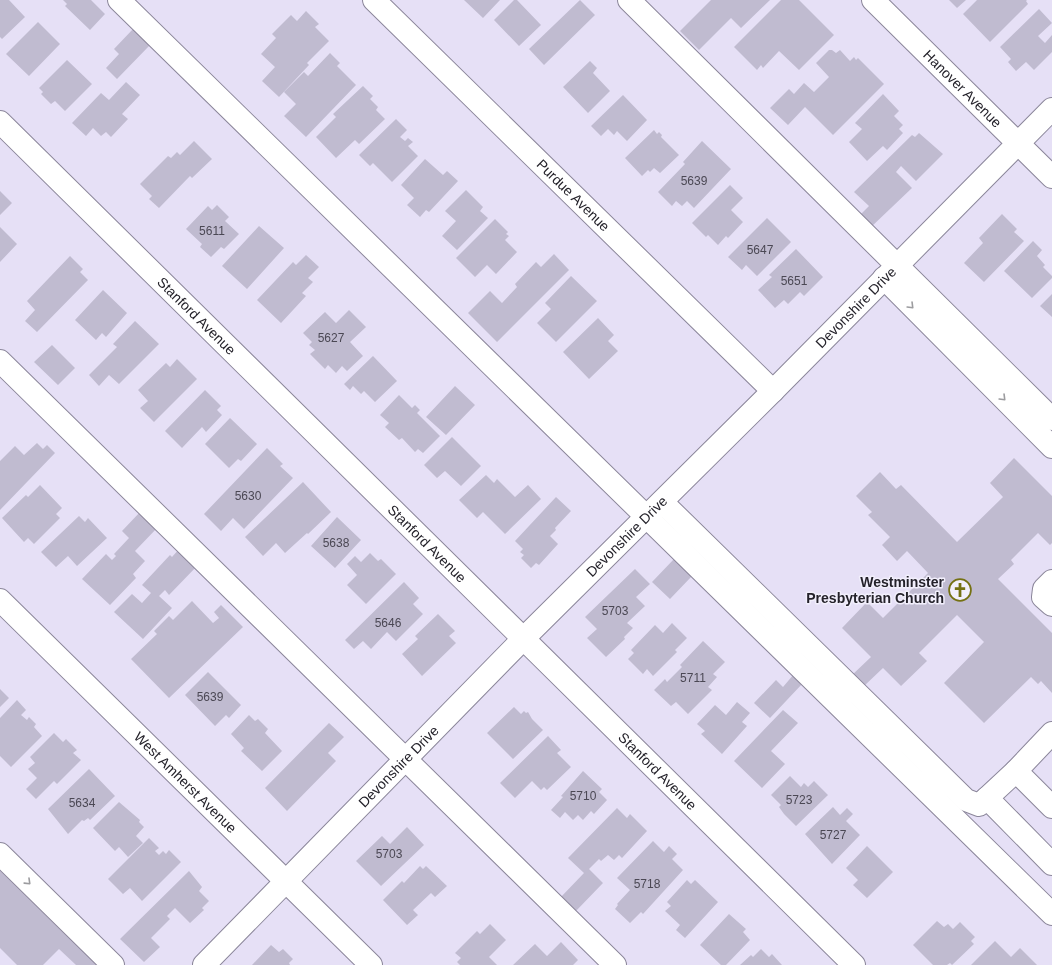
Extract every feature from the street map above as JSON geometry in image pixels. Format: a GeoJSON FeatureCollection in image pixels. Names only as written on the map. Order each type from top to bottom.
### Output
{"type":"FeatureCollection","features":[{"type":"Feature","properties":{"kind":"street"},"geometry":{"type":"LineString","coordinates":[[119,0],[654,509],[966,800],[979,805],[1016,771],[1052,733]]}},
{"type":"Feature","properties":{"kind":"street","name":"Purdue Avenue"},"geometry":{"type":"LineString","coordinates":[[374,0],[773,391]]}},
{"type":"Feature","properties":{"kind":"street"},"geometry":{"type":"LineString","coordinates":[[629,0],[890,272],[1052,447]]}},
{"type":"Feature","properties":{"kind":"street","name":"Hanover Avenue"},"geometry":{"type":"LineString","coordinates":[[873,0],[1052,177]]}},
{"type":"Feature","properties":{"kind":"street","name":"Devonshire Drive"},"geometry":{"type":"LineString","coordinates":[[204,965],[523,639],[773,391],[1052,109]]}},
{"type":"Feature","properties":{"kind":"street","name":"Stanford Avenue"},"geometry":{"type":"LineString","coordinates":[[0,122],[854,965]]}},
{"type":"Feature","properties":{"kind":"street"},"geometry":{"type":"LineString","coordinates":[[890,272],[1052,419]]}},
{"type":"Feature","properties":{"kind":"street"},"geometry":{"type":"LineString","coordinates":[[0,361],[406,758],[615,965]]}},
{"type":"Feature","properties":{"kind":"street"},"geometry":{"type":"LineString","coordinates":[[654,509],[1052,914]]}},
{"type":"Feature","properties":{"kind":"street"},"geometry":{"type":"LineString","coordinates":[[1052,581],[1044,589],[1043,597],[1052,605]]}},
{"type":"Feature","properties":{"kind":"street","name":"West Amherst Avenue"},"geometry":{"type":"LineString","coordinates":[[0,600],[371,965]]}},
{"type":"Feature","properties":{"kind":"street"},"geometry":{"type":"LineString","coordinates":[[1016,771],[1052,807]]}},
{"type":"Feature","properties":{"kind":"street"},"geometry":{"type":"LineString","coordinates":[[987,798],[1052,864]]}},
{"type":"Feature","properties":{"kind":"street"},"geometry":{"type":"LineString","coordinates":[[0,854],[113,965]]}},
{"type":"Feature","properties":{"kind":"building"},"geometry":{"type":"Polygon","coordinates":[[[0,0],[9,0],[25,17],[2,39],[0,37],[0,0]]]}},
{"type":"Feature","properties":{"kind":"building"},"geometry":{"type":"Polygon","coordinates":[[[63,0],[91,0],[105,14],[90,30],[65,6],[67,4],[63,0]]]}},
{"type":"Feature","properties":{"kind":"building"},"geometry":{"type":"Polygon","coordinates":[[[464,0],[500,0],[483,18],[464,0]]]}},
{"type":"Feature","properties":{"kind":"building"},"geometry":{"type":"Polygon","coordinates":[[[514,0],[517,0],[541,25],[519,46],[494,20],[514,0]]]}},
{"type":"Feature","properties":{"kind":"building"},"geometry":{"type":"Polygon","coordinates":[[[580,0],[595,15],[544,65],[529,49],[580,0]]]}},
{"type":"Feature","properties":{"kind":"building"},"geometry":{"type":"Polygon","coordinates":[[[711,0],[770,0],[741,28],[731,18],[699,50],[680,31],[711,0]]]}},
{"type":"Feature","properties":{"kind":"building"},"geometry":{"type":"Polygon","coordinates":[[[781,0],[799,0],[834,35],[799,70],[779,51],[763,68],[761,65],[757,70],[734,47],[781,0]]]}},
{"type":"Feature","properties":{"kind":"building"},"geometry":{"type":"Polygon","coordinates":[[[949,0],[966,0],[957,8],[949,0]]]}},
{"type":"Feature","properties":{"kind":"building"},"geometry":{"type":"Polygon","coordinates":[[[977,0],[1027,0],[1026,1],[1028,4],[990,42],[963,14],[977,0]]]}},
{"type":"Feature","properties":{"kind":"building"},"geometry":{"type":"Polygon","coordinates":[[[1039,9],[1052,23],[1038,36],[1045,43],[1052,35],[1052,52],[1034,70],[1026,62],[1016,71],[1008,62],[1011,59],[1000,47],[1039,9]]]}},
{"type":"Feature","properties":{"kind":"building"},"geometry":{"type":"Polygon","coordinates":[[[306,11],[319,24],[315,27],[329,41],[307,63],[309,65],[279,97],[262,81],[275,67],[261,54],[276,38],[272,34],[291,15],[297,21],[306,11]]]}},
{"type":"Feature","properties":{"kind":"building"},"geometry":{"type":"Polygon","coordinates":[[[38,22],[60,44],[29,76],[6,54],[38,22]]]}},
{"type":"Feature","properties":{"kind":"building"},"geometry":{"type":"Polygon","coordinates":[[[133,29],[150,45],[117,79],[106,68],[119,54],[114,49],[133,29]]]}},
{"type":"Feature","properties":{"kind":"building"},"geometry":{"type":"Polygon","coordinates":[[[829,50],[836,53],[840,50],[850,61],[854,57],[856,60],[858,58],[884,84],[833,135],[805,107],[788,125],[770,108],[789,89],[794,94],[804,83],[814,92],[829,77],[816,63],[829,50]]]}},
{"type":"Feature","properties":{"kind":"building"},"geometry":{"type":"Polygon","coordinates":[[[330,53],[340,63],[337,66],[356,85],[306,137],[284,116],[296,104],[284,92],[304,72],[308,76],[330,53]]]}},
{"type":"Feature","properties":{"kind":"building"},"geometry":{"type":"Polygon","coordinates":[[[67,60],[92,84],[65,111],[55,101],[51,104],[41,94],[43,92],[39,88],[67,60]]]}},
{"type":"Feature","properties":{"kind":"building"},"geometry":{"type":"Polygon","coordinates":[[[590,61],[597,68],[593,73],[610,91],[588,113],[563,87],[590,61]]]}},
{"type":"Feature","properties":{"kind":"building"},"geometry":{"type":"Polygon","coordinates":[[[126,82],[140,95],[122,114],[128,119],[111,137],[106,132],[101,136],[93,128],[86,136],[72,123],[101,93],[109,100],[126,82]]]}},
{"type":"Feature","properties":{"kind":"building"},"geometry":{"type":"Polygon","coordinates":[[[363,86],[373,96],[370,99],[378,107],[376,110],[385,119],[359,144],[355,140],[336,158],[316,137],[336,117],[333,114],[363,86]]]}},
{"type":"Feature","properties":{"kind":"building"},"geometry":{"type":"Polygon","coordinates":[[[883,94],[899,111],[894,116],[903,125],[899,129],[903,133],[887,150],[883,146],[867,161],[849,142],[862,129],[855,123],[883,94]]]}},
{"type":"Feature","properties":{"kind":"building"},"geometry":{"type":"Polygon","coordinates":[[[623,95],[647,120],[627,141],[617,131],[614,135],[608,129],[601,136],[591,126],[623,95]]]}},
{"type":"Feature","properties":{"kind":"building"},"geometry":{"type":"Polygon","coordinates":[[[396,119],[407,130],[400,137],[405,141],[408,138],[413,142],[408,146],[418,156],[392,182],[373,163],[370,166],[359,155],[396,119]]]}},
{"type":"Feature","properties":{"kind":"building"},"geometry":{"type":"Polygon","coordinates":[[[654,130],[657,134],[659,132],[662,135],[661,137],[679,155],[660,173],[654,168],[650,172],[648,170],[642,176],[625,158],[654,130]]]}},
{"type":"Feature","properties":{"kind":"building"},"geometry":{"type":"Polygon","coordinates":[[[919,133],[943,154],[916,181],[901,166],[896,172],[912,188],[870,228],[859,216],[869,206],[854,192],[912,135],[915,137],[919,133]]]}},
{"type":"Feature","properties":{"kind":"building"},"geometry":{"type":"Polygon","coordinates":[[[194,141],[212,159],[192,178],[190,176],[159,208],[149,199],[152,196],[140,184],[168,156],[171,158],[177,152],[180,155],[194,141]]]}},
{"type":"Feature","properties":{"kind":"building"},"geometry":{"type":"Polygon","coordinates":[[[702,141],[731,169],[694,208],[687,201],[682,206],[676,201],[672,206],[658,192],[685,164],[683,162],[702,141]]]}},
{"type":"Feature","properties":{"kind":"building"},"geometry":{"type":"Polygon","coordinates":[[[425,159],[443,175],[447,171],[458,181],[429,212],[426,210],[420,217],[407,205],[414,198],[401,185],[425,159]]]}},
{"type":"Feature","properties":{"kind":"building"},"geometry":{"type":"Polygon","coordinates":[[[730,185],[743,198],[731,210],[743,222],[728,238],[726,236],[718,245],[708,235],[706,237],[692,223],[730,185]]]}},
{"type":"Feature","properties":{"kind":"building"},"geometry":{"type":"Polygon","coordinates":[[[466,190],[483,207],[480,211],[488,218],[457,250],[442,236],[456,221],[445,211],[466,190]]]}},
{"type":"Feature","properties":{"kind":"building"},"geometry":{"type":"Polygon","coordinates":[[[0,191],[12,203],[0,215],[0,191]]]}},
{"type":"Feature","properties":{"kind":"building"},"geometry":{"type":"Polygon","coordinates":[[[217,205],[229,217],[225,221],[239,234],[224,249],[221,247],[211,257],[200,247],[202,244],[186,229],[208,206],[212,210],[217,205]]]}},
{"type":"Feature","properties":{"kind":"building"},"geometry":{"type":"Polygon","coordinates":[[[1002,214],[1017,229],[1014,232],[1024,241],[984,282],[964,263],[983,243],[979,238],[1002,214]]]}},
{"type":"Feature","properties":{"kind":"building"},"geometry":{"type":"Polygon","coordinates":[[[767,218],[791,242],[757,276],[746,265],[742,270],[728,257],[767,218]]]}},
{"type":"Feature","properties":{"kind":"building"},"geometry":{"type":"Polygon","coordinates":[[[495,219],[508,232],[506,234],[509,236],[505,240],[517,252],[496,274],[487,265],[475,277],[456,258],[495,219]]]}},
{"type":"Feature","properties":{"kind":"building"},"geometry":{"type":"Polygon","coordinates":[[[259,226],[284,248],[247,289],[222,266],[259,226]]]}},
{"type":"Feature","properties":{"kind":"building"},"geometry":{"type":"Polygon","coordinates":[[[0,227],[17,244],[0,262],[0,227]]]}},
{"type":"Feature","properties":{"kind":"building"},"geometry":{"type":"Polygon","coordinates":[[[1033,241],[1042,250],[1037,256],[1045,265],[1043,267],[1052,276],[1052,278],[1032,298],[1004,271],[1033,241]]]}},
{"type":"Feature","properties":{"kind":"building"},"geometry":{"type":"Polygon","coordinates":[[[796,249],[823,277],[804,296],[800,292],[788,304],[784,300],[775,308],[758,290],[772,277],[769,275],[796,249]]]}},
{"type":"Feature","properties":{"kind":"building"},"geometry":{"type":"Polygon","coordinates":[[[554,254],[569,270],[497,342],[468,313],[490,291],[502,303],[517,287],[515,284],[536,262],[541,267],[554,254]]]}},
{"type":"Feature","properties":{"kind":"building"},"geometry":{"type":"Polygon","coordinates":[[[306,255],[319,267],[308,278],[313,282],[302,293],[306,296],[281,323],[257,300],[293,262],[296,265],[306,255]]]}},
{"type":"Feature","properties":{"kind":"building"},"geometry":{"type":"Polygon","coordinates":[[[70,256],[83,269],[80,272],[88,280],[37,332],[25,321],[35,310],[27,301],[70,256]]]}},
{"type":"Feature","properties":{"kind":"building"},"geometry":{"type":"Polygon","coordinates":[[[571,276],[597,301],[556,342],[537,323],[551,309],[545,303],[571,276]]]}},
{"type":"Feature","properties":{"kind":"building"},"geometry":{"type":"Polygon","coordinates":[[[103,290],[127,313],[106,337],[102,333],[96,340],[75,320],[103,290]]]}},
{"type":"Feature","properties":{"kind":"building"},"geometry":{"type":"Polygon","coordinates":[[[1052,294],[1052,317],[1040,306],[1052,294]]]}},
{"type":"Feature","properties":{"kind":"building"},"geometry":{"type":"Polygon","coordinates":[[[349,310],[366,327],[350,342],[363,356],[347,371],[342,366],[336,373],[328,365],[325,369],[310,354],[315,350],[309,345],[312,342],[303,333],[325,312],[336,323],[349,310]]]}},
{"type":"Feature","properties":{"kind":"building"},"geometry":{"type":"Polygon","coordinates":[[[598,318],[614,335],[608,341],[618,351],[589,379],[563,352],[598,318]]]}},
{"type":"Feature","properties":{"kind":"building"},"geometry":{"type":"Polygon","coordinates":[[[135,321],[159,344],[119,384],[109,375],[99,386],[89,375],[117,347],[113,344],[135,321]]]}},
{"type":"Feature","properties":{"kind":"building"},"geometry":{"type":"Polygon","coordinates":[[[52,345],[75,368],[58,385],[34,362],[52,345]]]}},
{"type":"Feature","properties":{"kind":"building"},"geometry":{"type":"Polygon","coordinates":[[[373,356],[397,381],[375,402],[364,391],[361,394],[353,386],[350,390],[344,384],[373,356]]]}},
{"type":"Feature","properties":{"kind":"building"},"geometry":{"type":"Polygon","coordinates":[[[177,359],[197,379],[154,422],[140,408],[148,401],[138,390],[166,363],[170,367],[177,359]]]}},
{"type":"Feature","properties":{"kind":"building"},"geometry":{"type":"Polygon","coordinates":[[[455,386],[475,405],[446,435],[426,417],[455,386]]]}},
{"type":"Feature","properties":{"kind":"building"},"geometry":{"type":"Polygon","coordinates":[[[205,390],[221,406],[217,410],[222,415],[206,432],[202,427],[182,448],[165,431],[205,390]]]}},
{"type":"Feature","properties":{"kind":"building"},"geometry":{"type":"Polygon","coordinates":[[[399,395],[412,408],[415,405],[420,410],[417,413],[440,436],[423,453],[418,449],[415,452],[402,438],[399,440],[385,427],[389,423],[380,415],[399,395]]]}},
{"type":"Feature","properties":{"kind":"building"},"geometry":{"type":"Polygon","coordinates":[[[230,418],[257,444],[241,461],[238,459],[229,468],[205,444],[230,418]]]}},
{"type":"Feature","properties":{"kind":"building"},"geometry":{"type":"Polygon","coordinates":[[[452,437],[481,466],[461,486],[445,471],[437,478],[424,465],[452,437]]]}},
{"type":"Feature","properties":{"kind":"building"},"geometry":{"type":"Polygon","coordinates":[[[37,443],[43,449],[47,445],[55,453],[0,510],[0,461],[15,446],[24,455],[37,443]]]}},
{"type":"Feature","properties":{"kind":"building"},"geometry":{"type":"Polygon","coordinates":[[[267,448],[283,464],[280,466],[293,478],[244,529],[233,518],[221,531],[204,514],[267,448]]]}},
{"type":"Feature","properties":{"kind":"building","name":"Westminster Presbyterian Church"},"geometry":{"type":"Polygon","coordinates":[[[1014,458],[1052,496],[1052,543],[1050,545],[1038,533],[1011,560],[1014,564],[998,579],[1052,633],[1052,693],[1041,681],[1038,684],[1031,677],[984,723],[944,683],[984,642],[957,615],[919,653],[927,661],[901,686],[883,668],[863,687],[851,676],[871,657],[842,628],[867,602],[883,618],[928,573],[907,551],[897,561],[882,545],[890,537],[868,515],[872,512],[856,496],[880,472],[896,489],[901,485],[957,542],[1003,497],[990,483],[1014,458]]]}},
{"type":"Feature","properties":{"kind":"building"},"geometry":{"type":"Polygon","coordinates":[[[486,475],[494,483],[497,479],[515,497],[528,485],[541,499],[505,534],[483,512],[477,518],[459,500],[486,475]]]}},
{"type":"Feature","properties":{"kind":"building"},"geometry":{"type":"Polygon","coordinates":[[[303,482],[331,512],[285,553],[276,543],[263,556],[245,537],[303,482]]]}},
{"type":"Feature","properties":{"kind":"building"},"geometry":{"type":"Polygon","coordinates":[[[40,485],[62,508],[56,514],[60,518],[34,544],[28,538],[24,542],[2,518],[26,495],[28,497],[40,485]]]}},
{"type":"Feature","properties":{"kind":"building"},"geometry":{"type":"Polygon","coordinates":[[[556,497],[571,511],[555,528],[556,530],[550,536],[558,544],[539,565],[536,563],[531,568],[521,558],[524,555],[520,552],[523,549],[515,541],[556,497]]]}},
{"type":"Feature","properties":{"kind":"building"},"geometry":{"type":"Polygon","coordinates":[[[141,511],[158,527],[135,551],[145,561],[133,574],[136,578],[110,605],[82,579],[106,554],[112,560],[116,556],[114,554],[129,538],[122,531],[141,511]]]}},
{"type":"Feature","properties":{"kind":"building"},"geometry":{"type":"Polygon","coordinates":[[[79,516],[85,522],[88,518],[107,538],[77,566],[68,556],[56,567],[41,552],[79,516]]]}},
{"type":"Feature","properties":{"kind":"building"},"geometry":{"type":"Polygon","coordinates":[[[337,517],[361,540],[335,568],[311,546],[337,517]]]}},
{"type":"Feature","properties":{"kind":"building"},"geometry":{"type":"Polygon","coordinates":[[[180,548],[198,565],[169,595],[165,590],[159,596],[172,608],[143,639],[114,612],[132,594],[142,603],[151,593],[142,585],[170,555],[172,557],[180,548]]]}},
{"type":"Feature","properties":{"kind":"building"},"geometry":{"type":"Polygon","coordinates":[[[370,553],[378,561],[381,559],[396,574],[366,604],[347,585],[357,575],[347,564],[355,556],[361,562],[370,553]]]}},
{"type":"Feature","properties":{"kind":"building"},"geometry":{"type":"Polygon","coordinates":[[[674,559],[692,576],[670,599],[652,582],[674,559]]]}},
{"type":"Feature","properties":{"kind":"building"},"geometry":{"type":"Polygon","coordinates":[[[635,569],[650,584],[636,597],[645,606],[627,623],[633,628],[624,637],[625,639],[606,657],[587,638],[597,629],[585,617],[635,569]]]}},
{"type":"Feature","properties":{"kind":"building"},"geometry":{"type":"Polygon","coordinates":[[[404,582],[419,598],[413,604],[423,614],[396,641],[387,632],[371,649],[363,641],[354,649],[345,640],[404,582]]]}},
{"type":"Feature","properties":{"kind":"building"},"geometry":{"type":"Polygon","coordinates":[[[192,601],[213,623],[219,618],[214,612],[221,605],[243,627],[169,698],[131,659],[157,634],[154,631],[169,616],[173,620],[192,601]]]}},
{"type":"Feature","properties":{"kind":"building"},"geometry":{"type":"Polygon","coordinates":[[[438,614],[455,631],[449,636],[456,643],[422,676],[402,654],[418,639],[415,636],[438,614]]]}},
{"type":"Feature","properties":{"kind":"building"},"geometry":{"type":"Polygon","coordinates":[[[672,623],[687,638],[675,650],[677,652],[653,676],[647,669],[643,674],[628,659],[634,653],[631,650],[655,625],[663,633],[672,623]]]}},
{"type":"Feature","properties":{"kind":"building"},"geometry":{"type":"Polygon","coordinates":[[[703,641],[725,662],[713,674],[717,677],[708,687],[712,690],[688,714],[676,702],[671,706],[654,690],[665,679],[667,682],[682,667],[680,665],[703,641]]]}},
{"type":"Feature","properties":{"kind":"building"},"geometry":{"type":"Polygon","coordinates":[[[208,672],[241,705],[229,718],[226,715],[215,726],[185,695],[208,672]]]}},
{"type":"Feature","properties":{"kind":"building"},"geometry":{"type":"Polygon","coordinates":[[[794,674],[803,683],[770,718],[754,703],[776,680],[783,687],[794,674]]]}},
{"type":"Feature","properties":{"kind":"building"},"geometry":{"type":"Polygon","coordinates":[[[0,689],[9,698],[0,707],[0,689]]]}},
{"type":"Feature","properties":{"kind":"building"},"geometry":{"type":"Polygon","coordinates":[[[17,700],[26,710],[21,715],[27,720],[29,717],[36,724],[34,727],[42,736],[11,767],[0,756],[0,718],[17,700]]]}},
{"type":"Feature","properties":{"kind":"building"},"geometry":{"type":"Polygon","coordinates":[[[737,702],[750,713],[742,722],[747,726],[722,754],[701,734],[705,731],[697,724],[715,705],[726,715],[737,702]]]}},
{"type":"Feature","properties":{"kind":"building"},"geometry":{"type":"Polygon","coordinates":[[[514,707],[521,714],[524,711],[526,713],[528,712],[532,719],[543,730],[513,759],[487,733],[514,707]]]}},
{"type":"Feature","properties":{"kind":"building"},"geometry":{"type":"Polygon","coordinates":[[[783,710],[798,723],[771,751],[785,764],[762,788],[734,761],[783,710]]]}},
{"type":"Feature","properties":{"kind":"building"},"geometry":{"type":"Polygon","coordinates":[[[249,715],[255,721],[258,719],[268,729],[265,733],[282,751],[262,771],[241,751],[244,748],[231,734],[249,715]]]}},
{"type":"Feature","properties":{"kind":"building"},"geometry":{"type":"Polygon","coordinates":[[[329,723],[344,737],[328,753],[336,761],[287,811],[265,788],[329,723]]]}},
{"type":"Feature","properties":{"kind":"building"},"geometry":{"type":"Polygon","coordinates":[[[54,733],[63,742],[66,739],[77,750],[73,753],[81,760],[57,784],[54,781],[36,799],[26,789],[37,778],[28,769],[35,763],[30,757],[54,733]]]}},
{"type":"Feature","properties":{"kind":"building"},"geometry":{"type":"Polygon","coordinates":[[[548,736],[561,750],[557,753],[571,767],[547,790],[544,787],[541,790],[532,781],[515,798],[500,783],[548,736]]]}},
{"type":"Feature","properties":{"kind":"building"},"geometry":{"type":"Polygon","coordinates":[[[89,769],[115,796],[90,820],[88,818],[84,821],[82,820],[68,834],[48,809],[89,769]]]}},
{"type":"Feature","properties":{"kind":"building"},"geometry":{"type":"Polygon","coordinates":[[[583,771],[602,789],[599,792],[607,800],[594,814],[591,811],[583,820],[578,815],[573,820],[565,812],[560,818],[551,810],[583,771]]]}},
{"type":"Feature","properties":{"kind":"building"},"geometry":{"type":"Polygon","coordinates":[[[790,776],[801,787],[804,783],[808,787],[814,781],[828,795],[796,826],[784,814],[779,807],[781,805],[771,795],[790,776]]]}},
{"type":"Feature","properties":{"kind":"building"},"geometry":{"type":"Polygon","coordinates":[[[119,802],[140,820],[139,822],[144,827],[136,836],[143,843],[128,857],[119,847],[115,851],[93,828],[119,802]]]}},
{"type":"Feature","properties":{"kind":"building"},"geometry":{"type":"Polygon","coordinates":[[[833,807],[840,815],[847,808],[853,814],[846,821],[860,835],[832,864],[805,834],[833,807]]]}},
{"type":"Feature","properties":{"kind":"building"},"geometry":{"type":"Polygon","coordinates":[[[617,808],[627,818],[630,814],[647,831],[622,858],[619,855],[614,860],[608,855],[601,861],[599,859],[589,869],[603,883],[575,912],[560,898],[584,873],[568,858],[617,808]]]}},
{"type":"Feature","properties":{"kind":"building"},"geometry":{"type":"Polygon","coordinates":[[[407,827],[424,845],[381,886],[356,861],[382,836],[390,844],[407,827]]]}},
{"type":"Feature","properties":{"kind":"building"},"geometry":{"type":"Polygon","coordinates":[[[149,838],[159,848],[155,851],[159,855],[163,851],[166,854],[169,850],[181,862],[142,901],[130,888],[123,894],[108,879],[149,838]]]}},
{"type":"Feature","properties":{"kind":"building"},"geometry":{"type":"Polygon","coordinates":[[[653,841],[664,852],[669,846],[677,854],[672,859],[683,870],[643,914],[641,912],[630,923],[615,909],[618,905],[617,904],[630,890],[617,878],[653,841]]]}},
{"type":"Feature","properties":{"kind":"building"},"geometry":{"type":"Polygon","coordinates":[[[867,846],[893,872],[867,898],[853,885],[858,880],[846,868],[867,846]]]}},
{"type":"Feature","properties":{"kind":"building"},"geometry":{"type":"Polygon","coordinates":[[[420,866],[423,869],[426,866],[447,886],[435,897],[431,893],[413,910],[418,915],[407,925],[383,900],[402,881],[404,883],[420,866]]]}},
{"type":"Feature","properties":{"kind":"building"},"geometry":{"type":"Polygon","coordinates":[[[0,869],[100,965],[76,965],[59,949],[43,965],[17,965],[0,948],[0,869]]]}},
{"type":"Feature","properties":{"kind":"building"},"geometry":{"type":"Polygon","coordinates":[[[189,871],[202,887],[199,891],[209,901],[202,908],[204,910],[190,923],[175,908],[167,916],[170,919],[151,938],[160,947],[144,962],[120,939],[189,871]]]}},
{"type":"Feature","properties":{"kind":"building"},"geometry":{"type":"Polygon","coordinates":[[[687,880],[691,884],[695,880],[718,902],[685,938],[676,930],[680,925],[665,911],[671,906],[667,902],[687,880]]]}},
{"type":"Feature","properties":{"kind":"building"},"geometry":{"type":"Polygon","coordinates":[[[729,914],[746,929],[743,932],[750,940],[726,965],[721,965],[700,945],[729,914]]]}},
{"type":"Feature","properties":{"kind":"building"},"geometry":{"type":"Polygon","coordinates":[[[937,921],[944,927],[948,924],[953,929],[960,922],[975,937],[971,941],[974,944],[952,965],[950,963],[947,965],[933,965],[913,945],[937,921]]]}},
{"type":"Feature","properties":{"kind":"building"},"geometry":{"type":"Polygon","coordinates":[[[490,924],[506,940],[489,957],[497,965],[460,965],[457,962],[461,958],[455,953],[477,931],[480,934],[490,924]]]}},
{"type":"Feature","properties":{"kind":"building"},"geometry":{"type":"Polygon","coordinates":[[[995,941],[1011,957],[1020,948],[1037,965],[971,965],[995,941]]]}},
{"type":"Feature","properties":{"kind":"building"},"geometry":{"type":"Polygon","coordinates":[[[561,942],[578,960],[573,965],[513,965],[535,944],[547,956],[561,942]]]}},
{"type":"Feature","properties":{"kind":"building"},"geometry":{"type":"Polygon","coordinates":[[[271,945],[279,952],[283,949],[293,959],[289,963],[290,965],[252,965],[271,945]]]}},
{"type":"Feature","properties":{"kind":"building"},"geometry":{"type":"Polygon","coordinates":[[[761,949],[769,957],[772,954],[782,965],[740,965],[751,955],[753,957],[761,949]]]}},
{"type":"Feature","properties":{"kind":"place","name":"Westminster Presbyterian Church"},"geometry":{"type":"Point","coordinates":[960,590]}}]}
